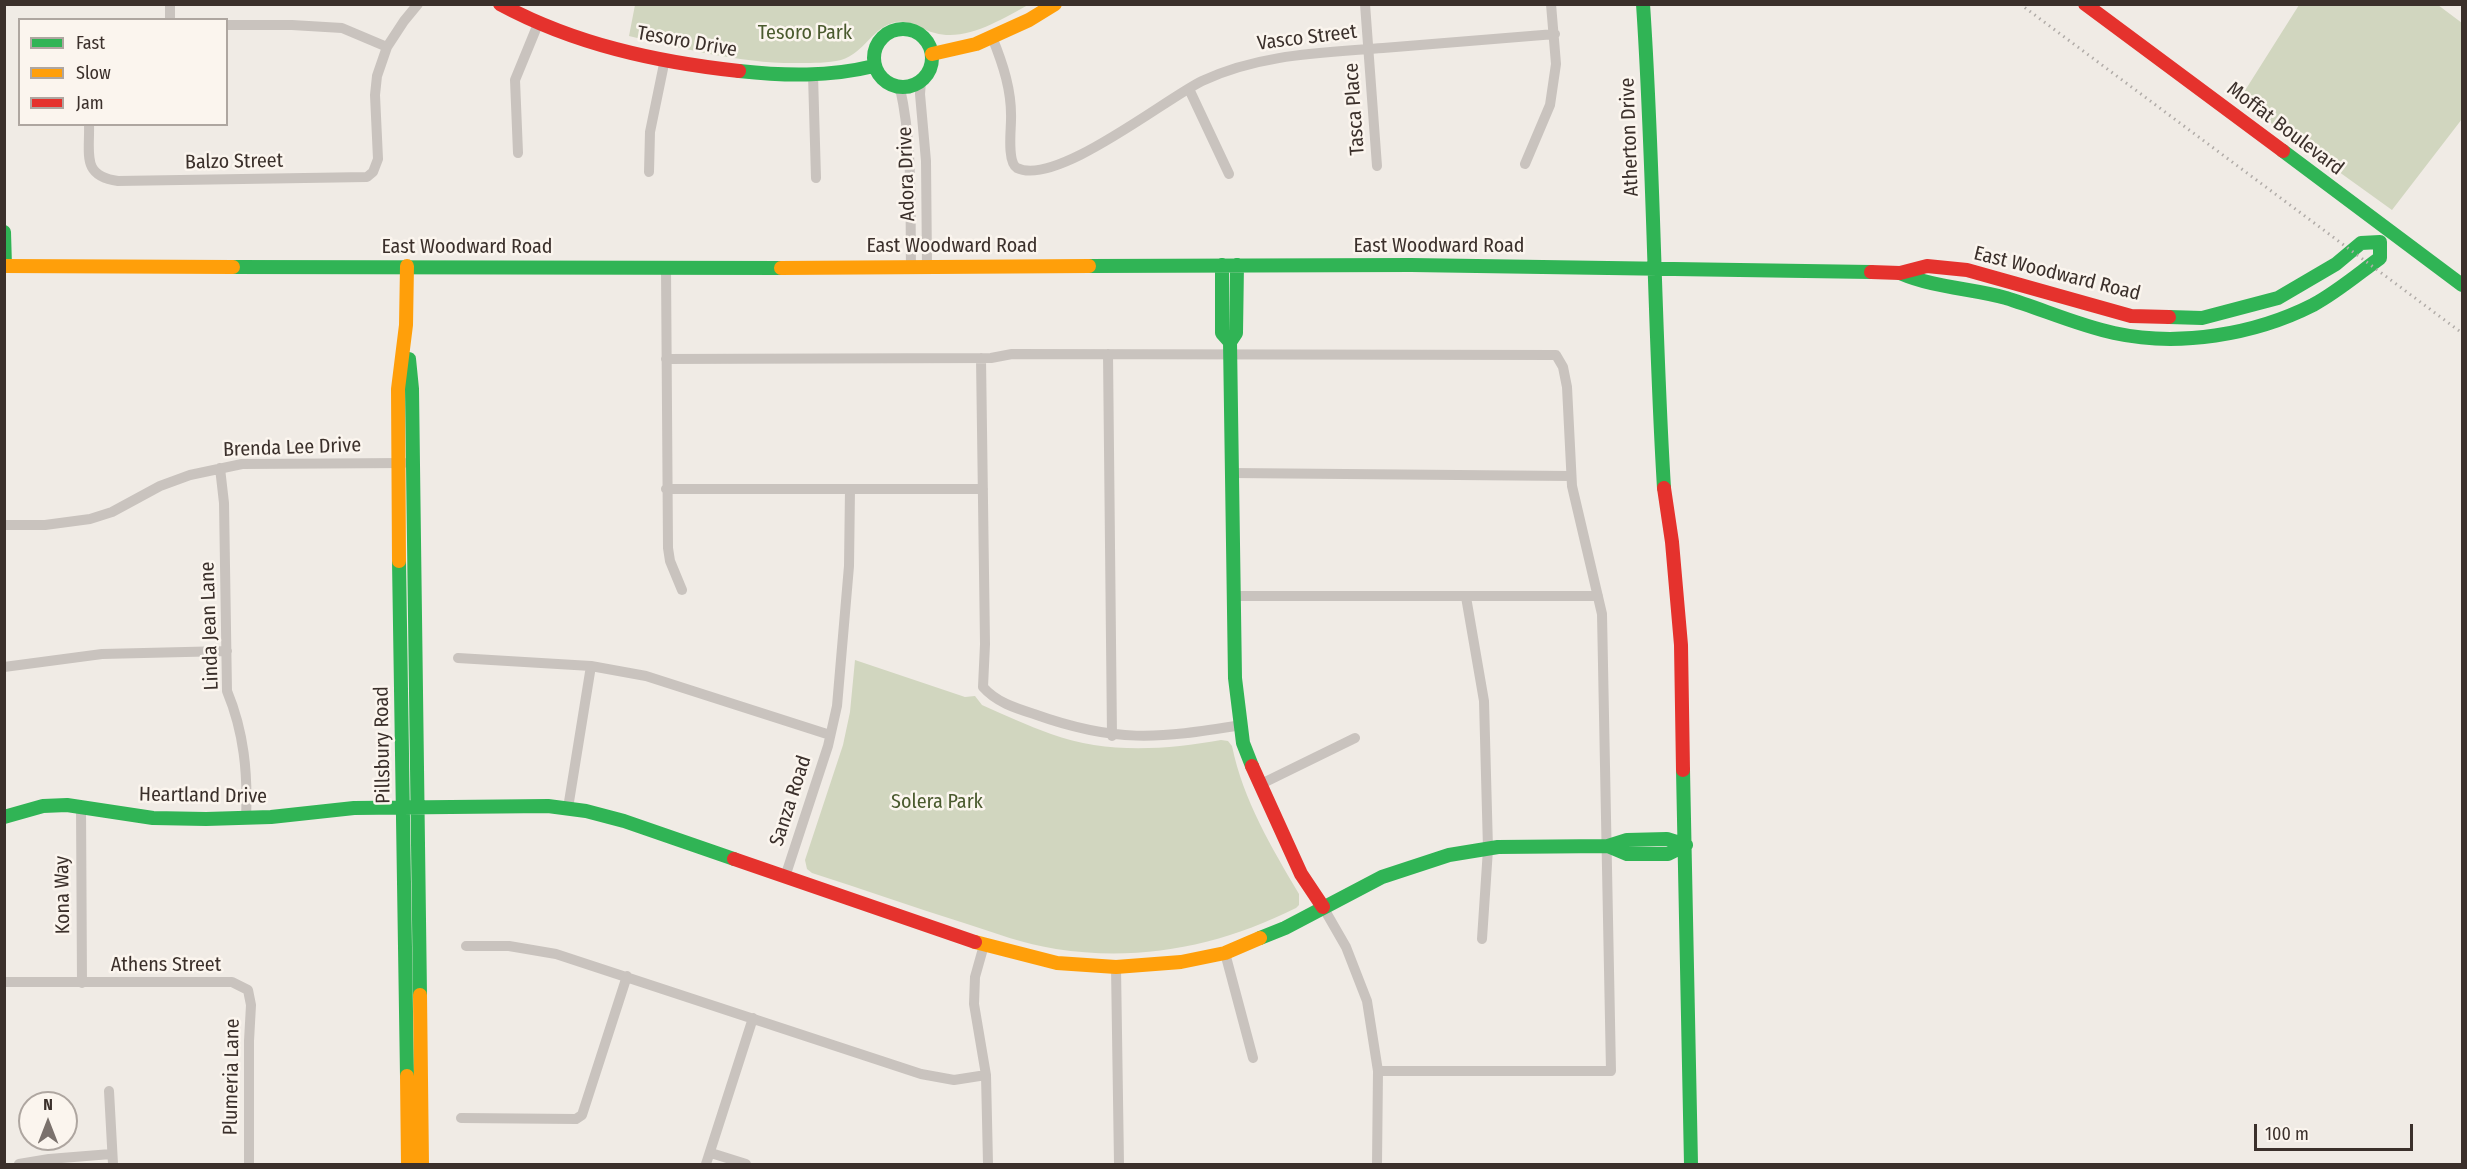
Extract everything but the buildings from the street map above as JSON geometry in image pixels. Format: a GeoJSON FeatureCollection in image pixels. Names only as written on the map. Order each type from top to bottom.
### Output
{"type":"FeatureCollection","features":[{"type":"Feature","properties":{"kind":"street"},"geometry":{"type":"LineString","coordinates":[[228,26],[292,25],[342,28],[387,47],[418,4]]}},
{"type":"Feature","properties":{"kind":"street","name":"Tesoro Drive"},"geometry":{"type":"LineString","coordinates":[[500,4],[563,34],[665,59],[770,75],[813,75],[862,71],[874,66]]}},
{"type":"Feature","properties":{"kind":"street"},"geometry":{"type":"LineString","coordinates":[[932,54],[976,44],[1029,20],[1055,4]]}},
{"type":"Feature","properties":{"kind":"street","name":"Tasca Place"},"geometry":{"type":"LineString","coordinates":[[1365,4],[1377,166]]}},
{"type":"Feature","properties":{"kind":"street"},"geometry":{"type":"LineString","coordinates":[[1525,164],[1550,105],[1556,64],[1551,4]]}},
{"type":"Feature","properties":{"kind":"street","name":"Atherton Drive"},"geometry":{"type":"LineString","coordinates":[[1643,4],[1651,117],[1653,268],[1664,487],[1672,542],[1681,645],[1691,1164]]}},
{"type":"Feature","properties":{"kind":"street","name":"Moffat Boulevard"},"geometry":{"type":"LineString","coordinates":[[2085,4],[2463,285]]}},
{"type":"Feature","properties":{"kind":"street"},"geometry":{"type":"LineString","coordinates":[[518,153],[515,80],[538,24]]}},
{"type":"Feature","properties":{"kind":"street"},"geometry":{"type":"LineString","coordinates":[[897,29],[915,32],[923,37],[932,54],[930,69],[921,81],[900,88],[884,81],[874,66],[873,57],[880,39],[897,29]]}},
{"type":"Feature","properties":{"kind":"street","name":"Vasco Street"},"geometry":{"type":"LineString","coordinates":[[992,37],[1005,69],[1011,112],[1010,148],[1013,164],[1017,168],[1037,171],[1055,167],[1124,131],[1201,81],[1256,61],[1305,54],[1555,34]]}},
{"type":"Feature","properties":{"kind":"street","name":"Balzo Street"},"geometry":{"type":"LineString","coordinates":[[89,126],[90,165],[95,175],[105,179],[118,181],[367,177],[373,172],[378,159],[375,95],[377,75],[387,47]]}},
{"type":"Feature","properties":{"kind":"street"},"geometry":{"type":"LineString","coordinates":[[649,172],[650,132],[665,59]]}},
{"type":"Feature","properties":{"kind":"street"},"geometry":{"type":"LineString","coordinates":[[813,75],[816,178]]}},
{"type":"Feature","properties":{"kind":"street","name":"Adora Drive"},"geometry":{"type":"LineString","coordinates":[[921,81],[920,94],[925,136],[927,266]]}},
{"type":"Feature","properties":{"kind":"street","name":"Adora Drive"},"geometry":{"type":"LineString","coordinates":[[900,88],[904,105],[909,163],[911,266]]}},
{"type":"Feature","properties":{"kind":"street"},"geometry":{"type":"LineString","coordinates":[[1189,89],[1229,174]]}},
{"type":"Feature","properties":{"kind":"street"},"geometry":{"type":"LineString","coordinates":[[2380,242],[2389,230]]}},
{"type":"Feature","properties":{"kind":"street"},"geometry":{"type":"LineString","coordinates":[[4,232],[5,267]]}},
{"type":"Feature","properties":{"kind":"street","name":"East Woodward Road"},"geometry":{"type":"LineString","coordinates":[[5,267],[666,268],[1237,265],[1653,268],[1900,273],[1927,266],[1967,270],[2009,280],[2070,300],[2131,316],[2202,318],[2278,298],[2336,264],[2361,243],[2380,242],[2379,258],[2313,304],[2287,316],[2205,337],[2131,336],[2066,320],[2004,297],[1923,283],[1900,273]]}},
{"type":"Feature","properties":{"kind":"street"},"geometry":{"type":"LineString","coordinates":[[1222,265],[1222,333],[1230,347]]}},
{"type":"Feature","properties":{"kind":"street"},"geometry":{"type":"LineString","coordinates":[[1237,265],[1236,333],[1230,347],[1235,678],[1240,725],[1243,744],[1259,785],[1301,874],[1346,947],[1367,1001],[1378,1071],[1377,1164]]}},
{"type":"Feature","properties":{"kind":"street","name":"Pillsbury Road"},"geometry":{"type":"LineString","coordinates":[[407,266],[406,325],[398,389],[406,463],[410,807],[408,1164]]}},
{"type":"Feature","properties":{"kind":"street"},"geometry":{"type":"LineString","coordinates":[[666,268],[668,548],[670,561],[682,590]]}},
{"type":"Feature","properties":{"kind":"street"},"geometry":{"type":"LineString","coordinates":[[666,358],[981,358],[1012,354],[1108,354],[1230,347],[1556,355],[1563,367],[1567,387],[1571,476],[1602,614],[1611,1071],[1378,1071]]}},
{"type":"Feature","properties":{"kind":"street"},"geometry":{"type":"LineString","coordinates":[[1108,354],[1112,736]]}},
{"type":"Feature","properties":{"kind":"street"},"geometry":{"type":"LineString","coordinates":[[981,358],[985,644],[983,687],[991,697],[1019,709],[1067,726],[1112,736],[1176,736],[1240,725]]}},
{"type":"Feature","properties":{"kind":"street","name":"Brenda Lee Drive"},"geometry":{"type":"LineString","coordinates":[[4,525],[45,525],[90,519],[112,512],[160,486],[190,475],[242,464],[406,463]]}},
{"type":"Feature","properties":{"kind":"street","name":"Linda Jean Lane"},"geometry":{"type":"LineString","coordinates":[[220,468],[224,503],[227,691],[237,713],[246,770],[246,818]]}},
{"type":"Feature","properties":{"kind":"street"},"geometry":{"type":"LineString","coordinates":[[1232,472],[1571,476]]}},
{"type":"Feature","properties":{"kind":"street"},"geometry":{"type":"LineString","coordinates":[[666,489],[983,489]]}},
{"type":"Feature","properties":{"kind":"street","name":"Sanza Road"},"geometry":{"type":"LineString","coordinates":[[785,877],[837,706],[849,566],[850,489]]}},
{"type":"Feature","properties":{"kind":"street"},"geometry":{"type":"LineString","coordinates":[[1234,596],[1598,596]]}},
{"type":"Feature","properties":{"kind":"street"},"geometry":{"type":"LineString","coordinates":[[1466,597],[1484,701],[1488,849],[1482,939]]}},
{"type":"Feature","properties":{"kind":"street"},"geometry":{"type":"LineString","coordinates":[[4,667],[102,654],[227,651]]}},
{"type":"Feature","properties":{"kind":"street"},"geometry":{"type":"LineString","coordinates":[[458,658],[591,666],[646,676],[830,735]]}},
{"type":"Feature","properties":{"kind":"street"},"geometry":{"type":"LineString","coordinates":[[568,808],[591,666]]}},
{"type":"Feature","properties":{"kind":"street"},"geometry":{"type":"LineString","coordinates":[[1259,785],[1355,738]]}},
{"type":"Feature","properties":{"kind":"street","name":"Heartland Drive"},"geometry":{"type":"LineString","coordinates":[[4,817],[43,807],[81,806],[153,818],[246,818],[354,808],[568,808],[624,821],[984,945],[1057,963],[1116,967],[1181,962],[1225,952],[1285,928],[1382,877],[1449,855],[1488,849],[1608,846],[1628,854],[1668,854],[1686,845]]}},
{"type":"Feature","properties":{"kind":"street","name":"Kona Way"},"geometry":{"type":"LineString","coordinates":[[81,806],[82,983]]}},
{"type":"Feature","properties":{"kind":"street","name":"Pillsbury Road"},"geometry":{"type":"LineString","coordinates":[[410,807],[422,1164]]}},
{"type":"Feature","properties":{"kind":"street"},"geometry":{"type":"LineString","coordinates":[[984,945],[975,977],[974,1004],[986,1075],[988,1164]]}},
{"type":"Feature","properties":{"kind":"street"},"geometry":{"type":"LineString","coordinates":[[466,946],[509,946],[556,954],[921,1074],[954,1080],[986,1075]]}},
{"type":"Feature","properties":{"kind":"street"},"geometry":{"type":"LineString","coordinates":[[1225,952],[1253,1058]]}},
{"type":"Feature","properties":{"kind":"street"},"geometry":{"type":"LineString","coordinates":[[1116,967],[1119,1164]]}},
{"type":"Feature","properties":{"kind":"street"},"geometry":{"type":"LineString","coordinates":[[461,1118],[576,1119],[582,1115],[627,976]]}},
{"type":"Feature","properties":{"kind":"street","name":"Athens Street"},"geometry":{"type":"LineString","coordinates":[[4,982],[232,982],[248,990]]}},
{"type":"Feature","properties":{"kind":"street","name":"Plumeria Lane"},"geometry":{"type":"LineString","coordinates":[[248,990],[251,1005],[249,1164]]}},
{"type":"Feature","properties":{"kind":"street"},"geometry":{"type":"LineString","coordinates":[[706,1164],[753,1018]]}},
{"type":"Feature","properties":{"kind":"street"},"geometry":{"type":"LineString","coordinates":[[19,1164],[49,1159],[112,1159],[109,1091]]}},
{"type":"Feature","properties":{"kind":"street"},"geometry":{"type":"LineString","coordinates":[[711,1153],[746,1164]]}},
{"type":"Feature","properties":{"kind":"green space","name":"Tesoro Park"},"geometry":{"type":"Polygon","coordinates":[[[635,4],[1028,5],[1007,17],[971,32],[947,35],[906,22],[896,22],[881,29],[856,52],[841,60],[778,63],[693,51],[629,36],[635,4]]]}},
{"type":"Feature","properties":{"kind":"green space"},"geometry":{"type":"Polygon","coordinates":[[[2299,5],[2438,5],[2462,23],[2462,119],[2392,210],[2239,100],[2299,5]]]}},
{"type":"Feature","properties":{"kind":"green space","name":"Solera Park"},"geometry":{"type":"Polygon","coordinates":[[[855,660],[965,697],[975,696],[982,705],[1034,728],[1092,745],[1157,748],[1228,741],[1232,746],[1251,804],[1299,894],[1299,905],[1238,932],[1179,948],[1149,952],[1087,953],[1021,941],[812,873],[807,869],[805,860],[843,745],[850,712],[855,660]]]}},
{"type":"Feature","properties":{"kind":"railway"},"geometry":{"type":"LineString","coordinates":[[2020,4],[2462,333]]}},
{"type":"Feature","properties":{"kind":"traffic: fast"},"geometry":{"type":"LineString","coordinates":[[1643,4],[1664,488]]}},
{"type":"Feature","properties":{"kind":"traffic: fast"},"geometry":{"type":"LineString","coordinates":[[897,29],[909,29],[924,37],[932,52],[932,58],[932,64],[924,79],[909,87],[897,87],[882,79],[874,64],[874,52],[882,37],[897,29]]}},
{"type":"Feature","properties":{"kind":"traffic: fast"},"geometry":{"type":"LineString","coordinates":[[739,71],[807,74],[857,70],[874,66]]}},
{"type":"Feature","properties":{"kind":"traffic: fast"},"geometry":{"type":"LineString","coordinates":[[2283,151],[2462,285]]}},
{"type":"Feature","properties":{"kind":"traffic: fast"},"geometry":{"type":"LineString","coordinates":[[4,232],[5,266]]}},
{"type":"Feature","properties":{"kind":"traffic: fast"},"geometry":{"type":"LineString","coordinates":[[2169,317],[2202,318],[2278,298],[2336,264],[2361,243],[2380,242]]}},
{"type":"Feature","properties":{"kind":"traffic: fast"},"geometry":{"type":"LineString","coordinates":[[1900,273],[1926,282],[2006,298],[2114,333],[2164,339],[2190,338],[2241,331],[2266,324],[2313,305],[2339,289],[2380,258],[2380,242]]}},
{"type":"Feature","properties":{"kind":"traffic: fast"},"geometry":{"type":"LineString","coordinates":[[1222,265],[1222,333],[1230,342]]}},
{"type":"Feature","properties":{"kind":"traffic: fast"},"geometry":{"type":"LineString","coordinates":[[1237,265],[1236,333],[1230,342],[1235,678],[1243,743],[1252,766]]}},
{"type":"Feature","properties":{"kind":"traffic: fast"},"geometry":{"type":"LineString","coordinates":[[1089,266],[1411,265],[1871,272]]}},
{"type":"Feature","properties":{"kind":"traffic: fast"},"geometry":{"type":"LineString","coordinates":[[233,267],[781,268]]}},
{"type":"Feature","properties":{"kind":"traffic: fast"},"geometry":{"type":"LineString","coordinates":[[409,359],[412,389],[420,995]]}},
{"type":"Feature","properties":{"kind":"traffic: fast"},"geometry":{"type":"LineString","coordinates":[[399,561],[407,1076]]}},
{"type":"Feature","properties":{"kind":"traffic: fast"},"geometry":{"type":"LineString","coordinates":[[1683,770],[1691,1164]]}},
{"type":"Feature","properties":{"kind":"traffic: fast"},"geometry":{"type":"LineString","coordinates":[[4,817],[43,806],[67,805],[153,818],[206,819],[271,817],[354,808],[548,806],[586,811],[624,821],[734,859]]}},
{"type":"Feature","properties":{"kind":"traffic: fast"},"geometry":{"type":"LineString","coordinates":[[1260,938],[1285,928],[1382,877],[1449,855],[1498,847],[1608,846],[1627,840],[1667,839],[1686,845]]}},
{"type":"Feature","properties":{"kind":"traffic: fast"},"geometry":{"type":"LineString","coordinates":[[1608,846],[1627,854],[1668,854],[1686,845]]}},
{"type":"Feature","properties":{"kind":"traffic: slow"},"geometry":{"type":"LineString","coordinates":[[932,54],[976,44],[1029,20],[1055,4]]}},
{"type":"Feature","properties":{"kind":"traffic: slow"},"geometry":{"type":"LineString","coordinates":[[4,266],[233,267]]}},
{"type":"Feature","properties":{"kind":"traffic: slow"},"geometry":{"type":"LineString","coordinates":[[399,561],[398,389],[406,325],[407,266]]}},
{"type":"Feature","properties":{"kind":"traffic: slow"},"geometry":{"type":"LineString","coordinates":[[781,268],[1089,266]]}},
{"type":"Feature","properties":{"kind":"traffic: slow"},"geometry":{"type":"LineString","coordinates":[[975,942],[1057,963],[1116,967],[1181,962],[1225,953],[1260,938]]}},
{"type":"Feature","properties":{"kind":"traffic: slow"},"geometry":{"type":"LineString","coordinates":[[420,995],[422,1164]]}},
{"type":"Feature","properties":{"kind":"traffic: slow"},"geometry":{"type":"LineString","coordinates":[[407,1076],[408,1164]]}},
{"type":"Feature","properties":{"kind":"traffic: jam"},"geometry":{"type":"LineString","coordinates":[[500,4],[557,30],[616,49],[677,62],[739,71]]}},
{"type":"Feature","properties":{"kind":"traffic: jam"},"geometry":{"type":"LineString","coordinates":[[2085,4],[2283,151]]}},
{"type":"Feature","properties":{"kind":"traffic: jam"},"geometry":{"type":"LineString","coordinates":[[1871,272],[1900,273],[1927,266],[1967,270],[2131,316],[2169,317]]}},
{"type":"Feature","properties":{"kind":"traffic: jam"},"geometry":{"type":"LineString","coordinates":[[1664,488],[1672,542],[1681,645],[1683,770]]}},
{"type":"Feature","properties":{"kind":"traffic: jam"},"geometry":{"type":"LineString","coordinates":[[1252,766],[1301,874],[1323,907]]}},
{"type":"Feature","properties":{"kind":"traffic: jam"},"geometry":{"type":"LineString","coordinates":[[734,859],[975,942]]}}]}
